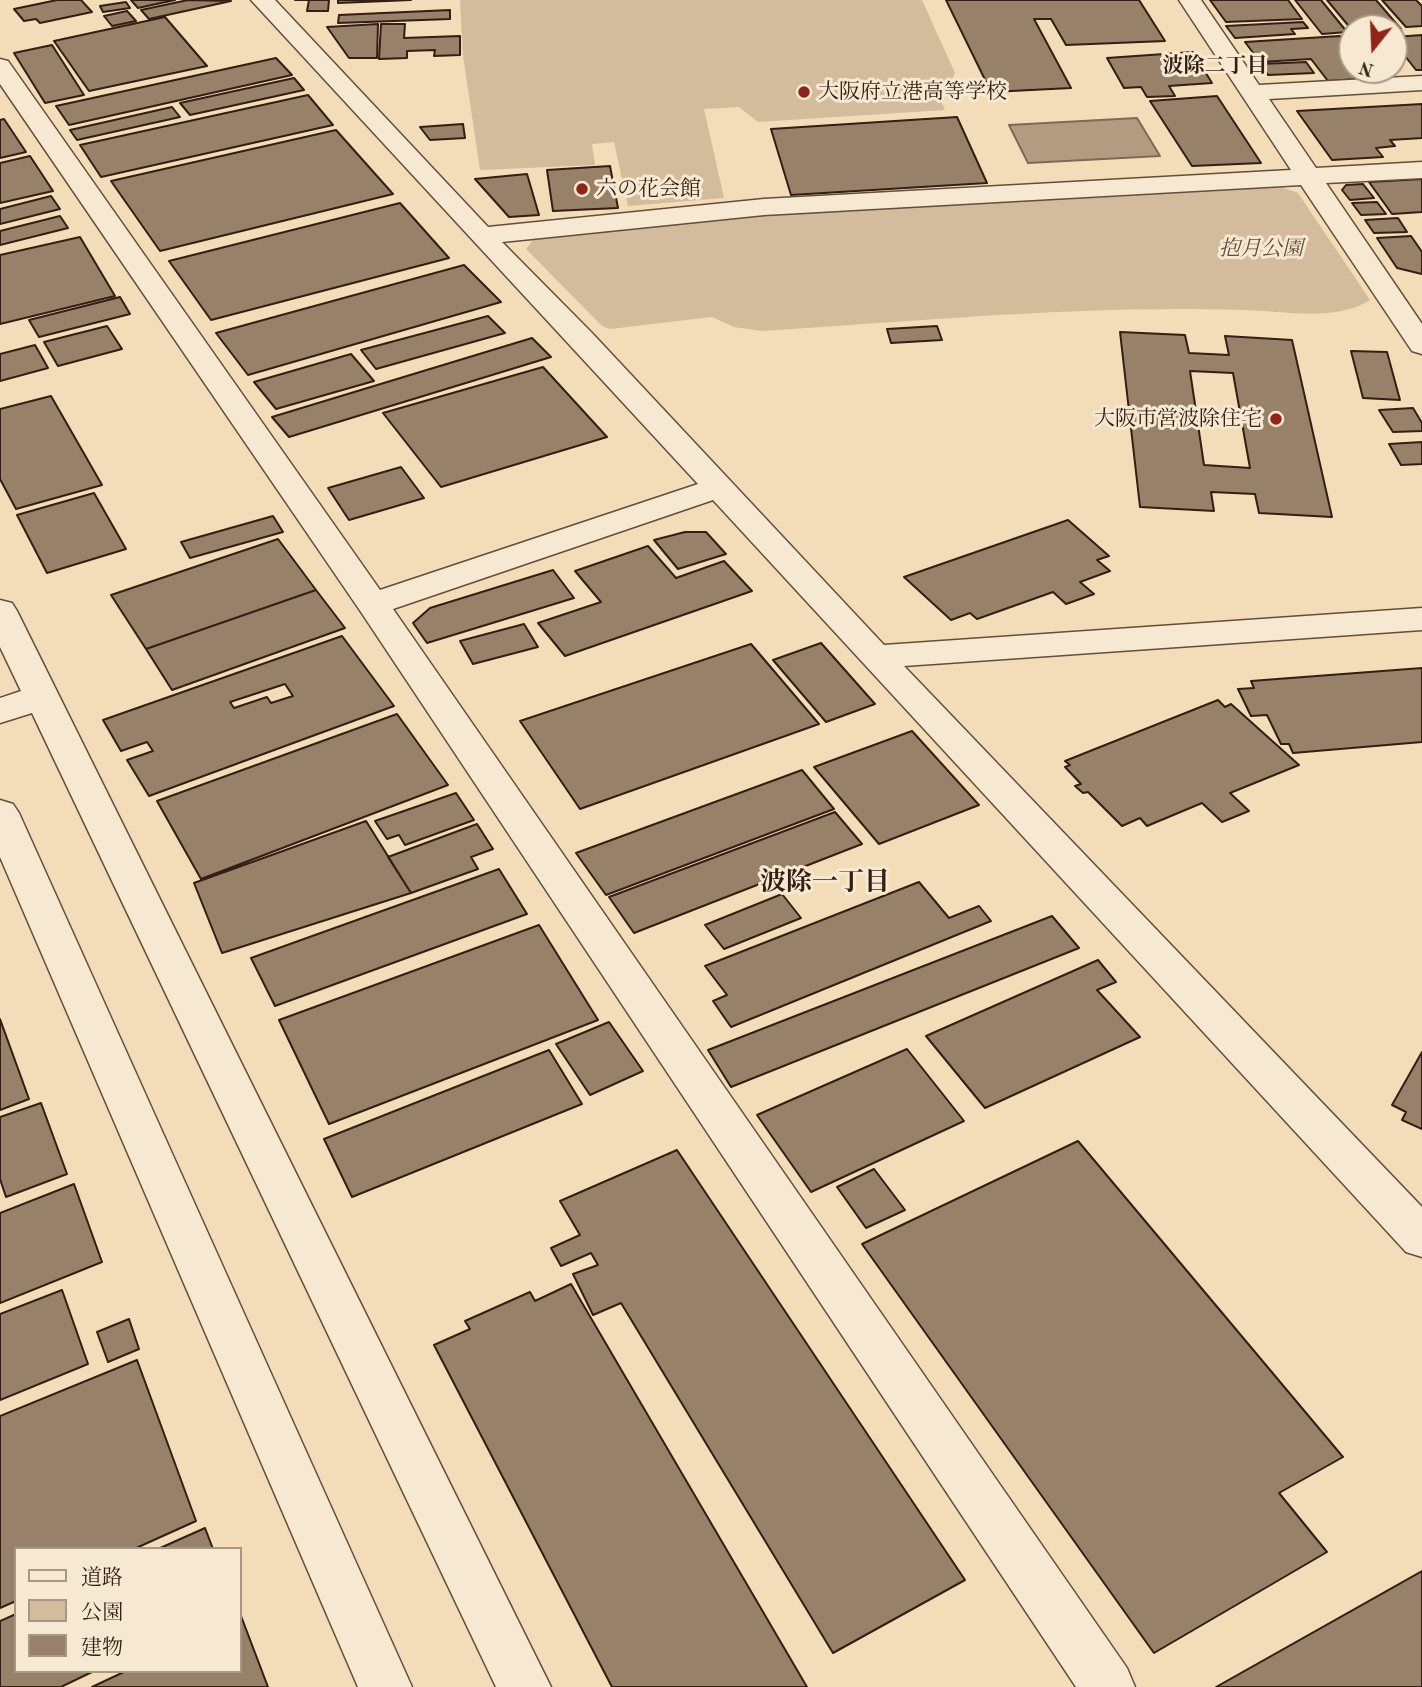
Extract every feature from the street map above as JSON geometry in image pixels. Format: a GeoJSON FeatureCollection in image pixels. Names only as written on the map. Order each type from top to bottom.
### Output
{"type":"FeatureCollection","features":[{"type":"Feature","properties":{"kind":"street"},"geometry":{"type":"LineString","coordinates":[[262,0],[1422,1238]]}},
{"type":"Feature","properties":{"kind":"street"},"geometry":{"type":"LineString","coordinates":[[1189,0],[1422,345]]}},
{"type":"Feature","properties":{"kind":"street"},"geometry":{"type":"LineString","coordinates":[[0,66],[373,604],[1108,1687]]}},
{"type":"Feature","properties":{"kind":"street"},"geometry":{"type":"LineString","coordinates":[[1251,93],[1422,83]]}},
{"type":"Feature","properties":{"kind":"street"},"geometry":{"type":"LineString","coordinates":[[481,236],[764,207],[1422,170]]}},
{"type":"Feature","properties":{"kind":"street"},"geometry":{"type":"LineString","coordinates":[[1388,295],[1422,293]]}},
{"type":"Feature","properties":{"kind":"street"},"geometry":{"type":"LineString","coordinates":[[373,604],[718,488]]}},
{"type":"Feature","properties":{"kind":"street"},"geometry":{"type":"LineString","coordinates":[[0,611],[524,1687]]}},
{"type":"Feature","properties":{"kind":"street"},"geometry":{"type":"LineString","coordinates":[[875,657],[1422,619]]}},
{"type":"Feature","properties":{"kind":"street"},"geometry":{"type":"LineString","coordinates":[[0,711],[42,697]]}},
{"type":"Feature","properties":{"kind":"street"},"geometry":{"type":"LineString","coordinates":[[0,813],[385,1687]]}},
{"type":"Feature","properties":{"kind":"green space"},"geometry":{"type":"Polygon","coordinates":[[[460,0],[922,0],[955,73],[950,84],[954,96],[939,97],[945,110],[758,122],[739,107],[704,109],[724,198],[628,206],[614,142],[592,144],[595,165],[480,170],[463,56],[460,0]]]}},
{"type":"Feature","properties":{"kind":"green space","name":"抱月公園"},"geometry":{"type":"Polygon","coordinates":[[[1278,186],[1298,193],[1370,300],[1342,311],[1309,314],[1245,310],[1124,310],[762,331],[734,327],[712,317],[610,329],[602,326],[526,249],[535,238],[764,214],[1278,186]]]}},
{"type":"Feature","properties":{"kind":"shaded area"},"geometry":{"type":"Polygon","coordinates":[[[1137,118],[1160,156],[1028,163],[1009,125],[1137,118]]]}},
{"type":"Feature","properties":{"kind":"building"},"geometry":{"type":"Polygon","coordinates":[[[57,0],[81,0],[92,12],[40,23],[36,19],[24,21],[14,9],[57,0]]]}},
{"type":"Feature","properties":{"kind":"building"},"geometry":{"type":"Polygon","coordinates":[[[131,0],[175,0],[138,8],[131,0]]]}},
{"type":"Feature","properties":{"kind":"building"},"geometry":{"type":"Polygon","coordinates":[[[188,0],[231,1],[149,19],[141,10],[188,0]]]}},
{"type":"Feature","properties":{"kind":"building"},"geometry":{"type":"Polygon","coordinates":[[[309,0],[329,0],[328,11],[307,11],[309,0]]]}},
{"type":"Feature","properties":{"kind":"building"},"geometry":{"type":"Polygon","coordinates":[[[338,0],[411,0],[338,3],[338,0]]]}},
{"type":"Feature","properties":{"kind":"building"},"geometry":{"type":"Polygon","coordinates":[[[946,0],[1139,0],[1165,41],[1066,45],[1051,19],[1034,19],[1071,88],[991,92],[946,0]]]}},
{"type":"Feature","properties":{"kind":"building"},"geometry":{"type":"Polygon","coordinates":[[[1210,0],[1288,0],[1302,19],[1226,22],[1210,0]]]}},
{"type":"Feature","properties":{"kind":"building"},"geometry":{"type":"Polygon","coordinates":[[[1295,0],[1321,0],[1338,21],[1338,33],[1322,34],[1295,0]]]}},
{"type":"Feature","properties":{"kind":"building"},"geometry":{"type":"Polygon","coordinates":[[[1327,0],[1376,0],[1388,14],[1339,14],[1327,0]]]}},
{"type":"Feature","properties":{"kind":"building"},"geometry":{"type":"Polygon","coordinates":[[[1382,0],[1416,0],[1422,6],[1422,26],[1408,27],[1408,14],[1394,14],[1382,0]]]}},
{"type":"Feature","properties":{"kind":"building"},"geometry":{"type":"Polygon","coordinates":[[[126,2],[130,8],[103,12],[100,6],[126,2]]]}},
{"type":"Feature","properties":{"kind":"building"},"geometry":{"type":"Polygon","coordinates":[[[450,10],[450,19],[338,23],[339,15],[450,10]]]}},
{"type":"Feature","properties":{"kind":"building"},"geometry":{"type":"Polygon","coordinates":[[[127,11],[136,21],[112,26],[104,16],[127,11]]]}},
{"type":"Feature","properties":{"kind":"building"},"geometry":{"type":"Polygon","coordinates":[[[165,17],[207,66],[89,91],[54,41],[165,17]]]}},
{"type":"Feature","properties":{"kind":"building"},"geometry":{"type":"Polygon","coordinates":[[[1303,22],[1308,28],[1291,29],[1295,34],[1235,38],[1226,26],[1303,22]]]}},
{"type":"Feature","properties":{"kind":"building"},"geometry":{"type":"Polygon","coordinates":[[[378,24],[377,58],[349,58],[327,27],[378,24]]]}},
{"type":"Feature","properties":{"kind":"building"},"geometry":{"type":"Polygon","coordinates":[[[381,24],[405,24],[404,38],[460,36],[460,55],[434,56],[435,50],[407,51],[407,58],[379,59],[381,24]]]}},
{"type":"Feature","properties":{"kind":"building"},"geometry":{"type":"Polygon","coordinates":[[[1422,35],[1422,70],[1416,70],[1408,60],[1408,36],[1422,35]]]}},
{"type":"Feature","properties":{"kind":"building"},"geometry":{"type":"Polygon","coordinates":[[[1338,36],[1338,80],[1328,81],[1311,59],[1260,62],[1245,42],[1338,36]]]}},
{"type":"Feature","properties":{"kind":"building"},"geometry":{"type":"Polygon","coordinates":[[[52,45],[84,95],[45,103],[14,53],[52,45]]]}},
{"type":"Feature","properties":{"kind":"building"},"geometry":{"type":"Polygon","coordinates":[[[1193,52],[1212,83],[1169,86],[1175,96],[1147,97],[1141,87],[1124,88],[1107,58],[1193,52]]]}},
{"type":"Feature","properties":{"kind":"building"},"geometry":{"type":"Polygon","coordinates":[[[276,58],[292,75],[69,125],[56,106],[276,58]]]}},
{"type":"Feature","properties":{"kind":"building"},"geometry":{"type":"Polygon","coordinates":[[[1306,62],[1314,73],[1268,75],[1261,64],[1306,62]]]}},
{"type":"Feature","properties":{"kind":"building"},"geometry":{"type":"Polygon","coordinates":[[[294,78],[304,90],[190,115],[180,103],[294,78]]]}},
{"type":"Feature","properties":{"kind":"building"},"geometry":{"type":"Polygon","coordinates":[[[308,95],[333,125],[101,177],[80,145],[308,95]]]}},
{"type":"Feature","properties":{"kind":"building"},"geometry":{"type":"Polygon","coordinates":[[[1217,96],[1261,163],[1192,166],[1150,101],[1217,96]]]}},
{"type":"Feature","properties":{"kind":"building"},"geometry":{"type":"Polygon","coordinates":[[[1422,104],[1422,138],[1390,140],[1395,146],[1376,148],[1383,157],[1332,160],[1297,111],[1422,104]]]}},
{"type":"Feature","properties":{"kind":"building"},"geometry":{"type":"Polygon","coordinates":[[[172,107],[180,117],[77,140],[70,130],[172,107]]]}},
{"type":"Feature","properties":{"kind":"building"},"geometry":{"type":"Polygon","coordinates":[[[957,117],[987,183],[791,195],[771,129],[957,117]]]}},
{"type":"Feature","properties":{"kind":"building"},"geometry":{"type":"Polygon","coordinates":[[[4,119],[26,152],[0,158],[0,120],[4,119]]]}},
{"type":"Feature","properties":{"kind":"building"},"geometry":{"type":"Polygon","coordinates":[[[463,124],[465,138],[430,140],[420,127],[463,124]]]}},
{"type":"Feature","properties":{"kind":"building"},"geometry":{"type":"Polygon","coordinates":[[[336,130],[393,194],[160,251],[111,181],[336,130]]]}},
{"type":"Feature","properties":{"kind":"building"},"geometry":{"type":"Polygon","coordinates":[[[30,156],[53,191],[0,203],[0,163],[30,156]]]}},
{"type":"Feature","properties":{"kind":"building","name":"六の花会館"},"geometry":{"type":"Polygon","coordinates":[[[610,166],[618,208],[553,211],[547,170],[610,166]]]}},
{"type":"Feature","properties":{"kind":"building"},"geometry":{"type":"Polygon","coordinates":[[[527,174],[539,215],[509,217],[475,179],[527,174]]]}},
{"type":"Feature","properties":{"kind":"building"},"geometry":{"type":"Polygon","coordinates":[[[1422,179],[1422,212],[1392,214],[1369,182],[1422,179]]]}},
{"type":"Feature","properties":{"kind":"building"},"geometry":{"type":"Polygon","coordinates":[[[1363,184],[1374,198],[1350,200],[1342,190],[1346,185],[1363,184]]]}},
{"type":"Feature","properties":{"kind":"building"},"geometry":{"type":"Polygon","coordinates":[[[51,196],[60,209],[0,224],[0,209],[51,196]]]}},
{"type":"Feature","properties":{"kind":"building"},"geometry":{"type":"Polygon","coordinates":[[[1377,202],[1386,214],[1361,215],[1352,203],[1377,202]]]}},
{"type":"Feature","properties":{"kind":"building"},"geometry":{"type":"Polygon","coordinates":[[[400,203],[449,258],[211,320],[169,261],[400,203]]]}},
{"type":"Feature","properties":{"kind":"building"},"geometry":{"type":"Polygon","coordinates":[[[60,216],[68,228],[0,245],[0,231],[60,216]]]}},
{"type":"Feature","properties":{"kind":"building"},"geometry":{"type":"Polygon","coordinates":[[[1398,218],[1407,232],[1374,233],[1365,220],[1398,218]]]}},
{"type":"Feature","properties":{"kind":"building"},"geometry":{"type":"Polygon","coordinates":[[[1411,236],[1422,252],[1422,274],[1397,268],[1377,238],[1411,236]]]}},
{"type":"Feature","properties":{"kind":"building"},"geometry":{"type":"Polygon","coordinates":[[[80,237],[115,296],[0,324],[0,255],[80,237]]]}},
{"type":"Feature","properties":{"kind":"building"},"geometry":{"type":"Polygon","coordinates":[[[464,265],[501,302],[248,375],[216,333],[464,265]]]}},
{"type":"Feature","properties":{"kind":"building"},"geometry":{"type":"Polygon","coordinates":[[[120,297],[130,314],[39,337],[29,320],[120,297]]]}},
{"type":"Feature","properties":{"kind":"building"},"geometry":{"type":"Polygon","coordinates":[[[488,316],[505,333],[376,369],[361,350],[488,316]]]}},
{"type":"Feature","properties":{"kind":"building"},"geometry":{"type":"Polygon","coordinates":[[[107,326],[122,349],[58,366],[44,342],[107,326]]]}},
{"type":"Feature","properties":{"kind":"building"},"geometry":{"type":"Polygon","coordinates":[[[937,326],[942,340],[891,343],[887,329],[937,326]]]}},
{"type":"Feature","properties":{"kind":"building","name":"大阪市営波除住宅"},"geometry":{"type":"Polygon","coordinates":[[[1120,332],[1185,335],[1189,353],[1229,355],[1225,336],[1292,340],[1332,517],[1259,513],[1255,494],[1211,492],[1214,511],[1140,507],[1120,332]],[[1190,371],[1204,465],[1250,468],[1233,373],[1190,371]]]}},
{"type":"Feature","properties":{"kind":"building"},"geometry":{"type":"Polygon","coordinates":[[[532,338],[551,357],[289,437],[272,417],[532,338]]]}},
{"type":"Feature","properties":{"kind":"building"},"geometry":{"type":"Polygon","coordinates":[[[35,345],[48,368],[0,381],[0,354],[35,345]]]}},
{"type":"Feature","properties":{"kind":"building"},"geometry":{"type":"Polygon","coordinates":[[[1351,351],[1387,352],[1400,400],[1363,398],[1351,351]]]}},
{"type":"Feature","properties":{"kind":"building"},"geometry":{"type":"Polygon","coordinates":[[[351,354],[374,381],[276,409],[254,382],[351,354]]]}},
{"type":"Feature","properties":{"kind":"building"},"geometry":{"type":"Polygon","coordinates":[[[543,367],[607,437],[441,487],[383,413],[543,367]]]}},
{"type":"Feature","properties":{"kind":"building"},"geometry":{"type":"Polygon","coordinates":[[[51,396],[102,485],[16,509],[0,479],[0,409],[51,396]]]}},
{"type":"Feature","properties":{"kind":"building"},"geometry":{"type":"Polygon","coordinates":[[[1413,408],[1422,423],[1422,431],[1393,432],[1379,410],[1413,408]]]}},
{"type":"Feature","properties":{"kind":"building"},"geometry":{"type":"Polygon","coordinates":[[[1422,442],[1422,464],[1401,465],[1389,444],[1422,442]]]}},
{"type":"Feature","properties":{"kind":"building"},"geometry":{"type":"Polygon","coordinates":[[[401,467],[424,498],[349,520],[328,488],[401,467]]]}},
{"type":"Feature","properties":{"kind":"building"},"geometry":{"type":"Polygon","coordinates":[[[94,493],[126,549],[47,573],[17,515],[94,493]]]}},
{"type":"Feature","properties":{"kind":"building"},"geometry":{"type":"Polygon","coordinates":[[[273,516],[283,532],[190,558],[181,542],[273,516]]]}},
{"type":"Feature","properties":{"kind":"building"},"geometry":{"type":"Polygon","coordinates":[[[1068,520],[1109,556],[1097,560],[1110,571],[1080,582],[1094,594],[1066,604],[1053,592],[977,619],[970,613],[951,620],[904,577],[1068,520]]]}},
{"type":"Feature","properties":{"kind":"building"},"geometry":{"type":"Polygon","coordinates":[[[685,532],[706,532],[726,554],[678,569],[654,540],[685,532]]]}},
{"type":"Feature","properties":{"kind":"building"},"geometry":{"type":"Polygon","coordinates":[[[278,539],[316,590],[146,649],[111,595],[278,539]]]}},
{"type":"Feature","properties":{"kind":"building"},"geometry":{"type":"Polygon","coordinates":[[[648,546],[676,578],[724,561],[752,591],[565,656],[538,623],[601,602],[575,571],[648,546]]]}},
{"type":"Feature","properties":{"kind":"building"},"geometry":{"type":"Polygon","coordinates":[[[553,570],[574,598],[427,643],[413,623],[430,608],[553,570]]]}},
{"type":"Feature","properties":{"kind":"building"},"geometry":{"type":"Polygon","coordinates":[[[316,590],[345,628],[172,690],[146,649],[316,590]]]}},
{"type":"Feature","properties":{"kind":"building"},"geometry":{"type":"Polygon","coordinates":[[[524,624],[538,647],[473,664],[460,641],[524,624]]]}},
{"type":"Feature","properties":{"kind":"building"},"geometry":{"type":"Polygon","coordinates":[[[342,636],[394,706],[149,796],[127,760],[153,751],[147,742],[121,751],[103,720],[342,636]],[[285,684],[230,702],[234,708],[267,697],[271,703],[293,696],[285,684]]]}},
{"type":"Feature","properties":{"kind":"building"},"geometry":{"type":"Polygon","coordinates":[[[821,643],[875,704],[826,722],[773,660],[821,643]]]}},
{"type":"Feature","properties":{"kind":"building"},"geometry":{"type":"Polygon","coordinates":[[[751,644],[819,724],[580,809],[520,721],[751,644]]]}},
{"type":"Feature","properties":{"kind":"building"},"geometry":{"type":"Polygon","coordinates":[[[1422,668],[1422,742],[1293,753],[1289,744],[1281,744],[1267,715],[1251,716],[1238,689],[1254,688],[1251,681],[1422,668]]]}},
{"type":"Feature","properties":{"kind":"building"},"geometry":{"type":"Polygon","coordinates":[[[1218,700],[1225,707],[1231,704],[1299,765],[1230,793],[1249,811],[1222,822],[1202,803],[1147,826],[1140,818],[1122,826],[1088,792],[1083,793],[1075,786],[1081,784],[1065,767],[1070,765],[1065,761],[1218,700]]]}},
{"type":"Feature","properties":{"kind":"building"},"geometry":{"type":"Polygon","coordinates":[[[397,714],[448,785],[201,879],[157,801],[397,714]]]}},
{"type":"Feature","properties":{"kind":"building"},"geometry":{"type":"Polygon","coordinates":[[[912,731],[979,805],[879,844],[814,767],[912,731]]]}},
{"type":"Feature","properties":{"kind":"building"},"geometry":{"type":"Polygon","coordinates":[[[802,770],[834,809],[606,895],[576,853],[802,770]]]}},
{"type":"Feature","properties":{"kind":"building"},"geometry":{"type":"Polygon","coordinates":[[[456,793],[474,820],[405,845],[399,835],[387,839],[375,821],[456,793]]]}},
{"type":"Feature","properties":{"kind":"building"},"geometry":{"type":"Polygon","coordinates":[[[835,812],[862,844],[634,933],[609,897],[835,812]]]}},
{"type":"Feature","properties":{"kind":"building"},"geometry":{"type":"Polygon","coordinates":[[[366,821],[411,893],[222,953],[194,883],[366,821]]]}},
{"type":"Feature","properties":{"kind":"building"},"geometry":{"type":"Polygon","coordinates":[[[477,824],[493,849],[471,857],[478,869],[411,893],[388,857],[477,824]]]}},
{"type":"Feature","properties":{"kind":"building"},"geometry":{"type":"Polygon","coordinates":[[[499,869],[527,914],[275,1006],[251,958],[499,869]]]}},
{"type":"Feature","properties":{"kind":"building"},"geometry":{"type":"Polygon","coordinates":[[[919,882],[949,918],[979,906],[991,921],[731,1027],[713,1001],[727,995],[705,966],[919,882]]]}},
{"type":"Feature","properties":{"kind":"building"},"geometry":{"type":"Polygon","coordinates":[[[782,894],[801,918],[724,949],[705,925],[782,894]]]}},
{"type":"Feature","properties":{"kind":"building"},"geometry":{"type":"Polygon","coordinates":[[[1052,916],[1079,948],[731,1087],[708,1050],[1052,916]]]}},
{"type":"Feature","properties":{"kind":"building"},"geometry":{"type":"Polygon","coordinates":[[[539,925],[598,1020],[329,1124],[279,1020],[539,925]]]}},
{"type":"Feature","properties":{"kind":"building"},"geometry":{"type":"Polygon","coordinates":[[[1098,960],[1116,982],[1097,990],[1140,1037],[985,1108],[926,1036],[1098,960]]]}},
{"type":"Feature","properties":{"kind":"building"},"geometry":{"type":"Polygon","coordinates":[[[0,1019],[29,1099],[0,1110],[0,1019]]]}},
{"type":"Feature","properties":{"kind":"building"},"geometry":{"type":"Polygon","coordinates":[[[609,1022],[643,1071],[590,1095],[556,1044],[609,1022]]]}},
{"type":"Feature","properties":{"kind":"building"},"geometry":{"type":"Polygon","coordinates":[[[907,1049],[964,1121],[811,1192],[757,1115],[907,1049]]]}},
{"type":"Feature","properties":{"kind":"building"},"geometry":{"type":"Polygon","coordinates":[[[549,1050],[582,1104],[352,1197],[324,1139],[549,1050]]]}},
{"type":"Feature","properties":{"kind":"building"},"geometry":{"type":"Polygon","coordinates":[[[1422,1052],[1422,1129],[1402,1120],[1406,1112],[1392,1105],[1422,1052]]]}},
{"type":"Feature","properties":{"kind":"building"},"geometry":{"type":"Polygon","coordinates":[[[41,1103],[67,1174],[6,1197],[0,1179],[0,1117],[41,1103]]]}},
{"type":"Feature","properties":{"kind":"building"},"geometry":{"type":"Polygon","coordinates":[[[1078,1141],[1343,1457],[1279,1493],[1327,1552],[1154,1653],[862,1244],[1078,1141]]]}},
{"type":"Feature","properties":{"kind":"building"},"geometry":{"type":"Polygon","coordinates":[[[677,1150],[965,1580],[833,1653],[621,1303],[593,1315],[573,1274],[598,1265],[591,1253],[561,1266],[551,1248],[580,1235],[560,1201],[677,1150]]]}},
{"type":"Feature","properties":{"kind":"building"},"geometry":{"type":"Polygon","coordinates":[[[874,1169],[905,1210],[866,1228],[837,1187],[874,1169]]]}},
{"type":"Feature","properties":{"kind":"building"},"geometry":{"type":"Polygon","coordinates":[[[74,1184],[102,1262],[0,1303],[0,1213],[74,1184]]]}},
{"type":"Feature","properties":{"kind":"building"},"geometry":{"type":"Polygon","coordinates":[[[571,1284],[807,1687],[612,1687],[434,1345],[470,1329],[465,1321],[530,1292],[535,1301],[571,1284]]]}},
{"type":"Feature","properties":{"kind":"building"},"geometry":{"type":"Polygon","coordinates":[[[62,1290],[88,1364],[0,1400],[0,1314],[62,1290]]]}},
{"type":"Feature","properties":{"kind":"building"},"geometry":{"type":"Polygon","coordinates":[[[129,1319],[139,1349],[108,1362],[97,1332],[129,1319]]]}},
{"type":"Feature","properties":{"kind":"building"},"geometry":{"type":"Polygon","coordinates":[[[137,1360],[196,1521],[138,1547],[14,1547],[14,1602],[0,1608],[0,1416],[137,1360]]]}},
{"type":"Feature","properties":{"kind":"building"},"geometry":{"type":"Polygon","coordinates":[[[205,1528],[212,1547],[162,1547],[205,1528]]]}},
{"type":"Feature","properties":{"kind":"building"},"geometry":{"type":"Polygon","coordinates":[[[1422,1571],[1422,1687],[1216,1687],[1422,1571]]]}},
{"type":"Feature","properties":{"kind":"building"},"geometry":{"type":"Polygon","coordinates":[[[14,1615],[14,1673],[90,1673],[61,1687],[0,1687],[0,1621],[14,1615]]]}},
{"type":"Feature","properties":{"kind":"building"},"geometry":{"type":"Polygon","coordinates":[[[242,1619],[268,1687],[92,1687],[122,1673],[242,1673],[242,1619]]]}},
{"type":"Feature","properties":{"kind":"place","name":"大阪府立港高等学校"},"geometry":{"type":"Point","coordinates":[804,92]}},
{"type":"Feature","properties":{"kind":"place","name":"六の花会館"},"geometry":{"type":"Point","coordinates":[582,189]}},
{"type":"Feature","properties":{"kind":"place","name":"大阪市営波除住宅"},"geometry":{"type":"Point","coordinates":[1276,419]}},
{"type":"Feature","properties":{"kind":"district","name":"波除二丁目"},"geometry":{"type":"Point","coordinates":[1215,66]}},
{"type":"Feature","properties":{"kind":"district","name":"波除一丁目"},"geometry":{"type":"Point","coordinates":[825,883]}}]}
